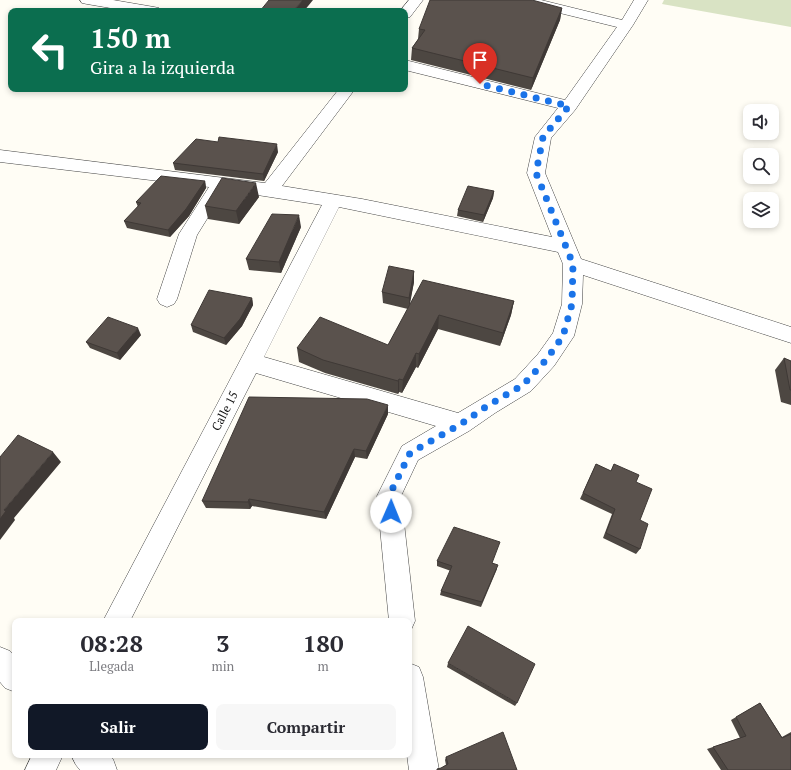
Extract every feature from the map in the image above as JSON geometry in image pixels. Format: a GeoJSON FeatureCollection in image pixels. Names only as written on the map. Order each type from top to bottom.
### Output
{"type":"FeatureCollection","features":[{"type":"Feature","properties":{"kind":"street"},"geometry":{"type":"LineString","coordinates":[[87,0],[136,8]]}},
{"type":"Feature","properties":{"kind":"street"},"geometry":{"type":"LineString","coordinates":[[408,10],[416,0]]}},
{"type":"Feature","properties":{"kind":"street"},"geometry":{"type":"LineString","coordinates":[[524,0],[626,25]]}},
{"type":"Feature","properties":{"kind":"street"},"geometry":{"type":"LineString","coordinates":[[402,618],[389,496],[410,453],[461,424],[487,406],[523,385],[546,360],[563,336],[572,304],[573,264],[564,246],[536,173],[543,137],[569,106],[626,25],[641,0]]}},
{"type":"Feature","properties":{"kind":"street"},"geometry":{"type":"LineString","coordinates":[[408,66],[569,106]]}},
{"type":"Feature","properties":{"kind":"street"},"geometry":{"type":"LineString","coordinates":[[268,190],[345,92]]}},
{"type":"Feature","properties":{"kind":"street"},"geometry":{"type":"LineString","coordinates":[[0,156],[268,190],[334,200],[517,238],[564,246]]}},
{"type":"Feature","properties":{"kind":"street"},"geometry":{"type":"LineString","coordinates":[[166,299],[188,234],[220,184]]}},
{"type":"Feature","properties":{"kind":"street","name":"Calle 15"},"geometry":{"type":"LineString","coordinates":[[118,618],[334,200]]}},
{"type":"Feature","properties":{"kind":"street"},"geometry":{"type":"LineString","coordinates":[[573,264],[791,335]]}},
{"type":"Feature","properties":{"kind":"street"},"geometry":{"type":"LineString","coordinates":[[250,362],[461,424]]}},
{"type":"Feature","properties":{"kind":"street"},"geometry":{"type":"LineString","coordinates":[[0,662],[12,675]]}},
{"type":"Feature","properties":{"kind":"street"},"geometry":{"type":"LineString","coordinates":[[412,696],[424,770]]}},
{"type":"Feature","properties":{"kind":"street"},"geometry":{"type":"LineString","coordinates":[[40,770],[46,758]]}},
{"type":"Feature","properties":{"kind":"street"},"geometry":{"type":"LineString","coordinates":[[89,758],[102,770]]}},
{"type":"Feature","properties":{"kind":"green space"},"geometry":{"type":"Polygon","coordinates":[[[664,0],[791,0],[791,27],[662,4],[664,0]]]}},
{"type":"Feature","properties":{"kind":"building"},"geometry":{"type":"Polygon","coordinates":[[[269,0],[303,0],[296,8],[262,8],[269,0]]]}},
{"type":"Feature","properties":{"kind":"building"},"geometry":{"type":"Polygon","coordinates":[[[430,0],[532,0],[562,8],[533,78],[412,48],[425,30],[419,29],[430,0]]]}},
{"type":"Feature","properties":{"kind":"building"},"geometry":{"type":"Polygon","coordinates":[[[219,137],[277,144],[263,174],[173,163],[196,139],[218,142],[219,137]]]}},
{"type":"Feature","properties":{"kind":"building"},"geometry":{"type":"Polygon","coordinates":[[[161,176],[205,181],[186,209],[168,230],[124,221],[141,203],[136,202],[161,176]]]}},
{"type":"Feature","properties":{"kind":"building"},"geometry":{"type":"Polygon","coordinates":[[[222,178],[256,183],[236,211],[205,206],[222,178]]]}},
{"type":"Feature","properties":{"kind":"building"},"geometry":{"type":"Polygon","coordinates":[[[468,186],[494,191],[484,215],[458,210],[468,186]]]}},
{"type":"Feature","properties":{"kind":"building"},"geometry":{"type":"Polygon","coordinates":[[[272,214],[299,215],[279,262],[246,259],[272,214]]]}},
{"type":"Feature","properties":{"kind":"building"},"geometry":{"type":"Polygon","coordinates":[[[389,266],[414,271],[409,298],[382,292],[389,266]]]}},
{"type":"Feature","properties":{"kind":"building"},"geometry":{"type":"Polygon","coordinates":[[[423,280],[514,301],[503,333],[439,315],[419,354],[416,353],[403,380],[399,379],[398,381],[323,360],[297,348],[320,317],[388,345],[423,280]]]}},
{"type":"Feature","properties":{"kind":"building"},"geometry":{"type":"Polygon","coordinates":[[[209,290],[252,298],[240,319],[224,338],[191,325],[209,290]]]}},
{"type":"Feature","properties":{"kind":"building"},"geometry":{"type":"Polygon","coordinates":[[[108,317],[138,328],[117,353],[86,342],[108,317]]]}},
{"type":"Feature","properties":{"kind":"building"},"geometry":{"type":"Polygon","coordinates":[[[784,358],[791,361],[791,390],[790,390],[784,358]]]}},
{"type":"Feature","properties":{"kind":"building"},"geometry":{"type":"Polygon","coordinates":[[[249,397],[367,399],[388,405],[366,451],[354,449],[324,512],[249,499],[248,502],[202,501],[249,397]]]}},
{"type":"Feature","properties":{"kind":"building"},"geometry":{"type":"Polygon","coordinates":[[[18,435],[53,452],[4,510],[6,511],[0,519],[0,457],[18,435]]]}},
{"type":"Feature","properties":{"kind":"building"},"geometry":{"type":"Polygon","coordinates":[[[596,464],[611,471],[614,464],[639,475],[636,482],[652,489],[640,520],[648,524],[640,549],[606,533],[615,509],[583,493],[596,464]]]}},
{"type":"Feature","properties":{"kind":"building"},"geometry":{"type":"Polygon","coordinates":[[[454,527],[500,542],[492,563],[498,565],[482,602],[441,591],[452,566],[437,561],[454,527]]]}},
{"type":"Feature","properties":{"kind":"building"},"geometry":{"type":"Polygon","coordinates":[[[468,626],[535,664],[517,703],[448,663],[468,626]]]}},
{"type":"Feature","properties":{"kind":"building"},"geometry":{"type":"Polygon","coordinates":[[[760,703],[782,738],[791,734],[791,770],[728,770],[713,747],[746,736],[736,717],[760,703]]]}},
{"type":"Feature","properties":{"kind":"building"},"geometry":{"type":"Polygon","coordinates":[[[503,732],[517,770],[437,770],[448,764],[446,757],[503,732]]]}},
{"type":"Feature","properties":{"kind":"route"},"geometry":{"type":"LineString","coordinates":[[391,512],[389,496],[410,453],[461,424],[487,406],[523,385],[546,360],[563,336],[572,304],[573,264],[564,246],[536,173],[543,137],[569,106],[480,84]]}}]}
